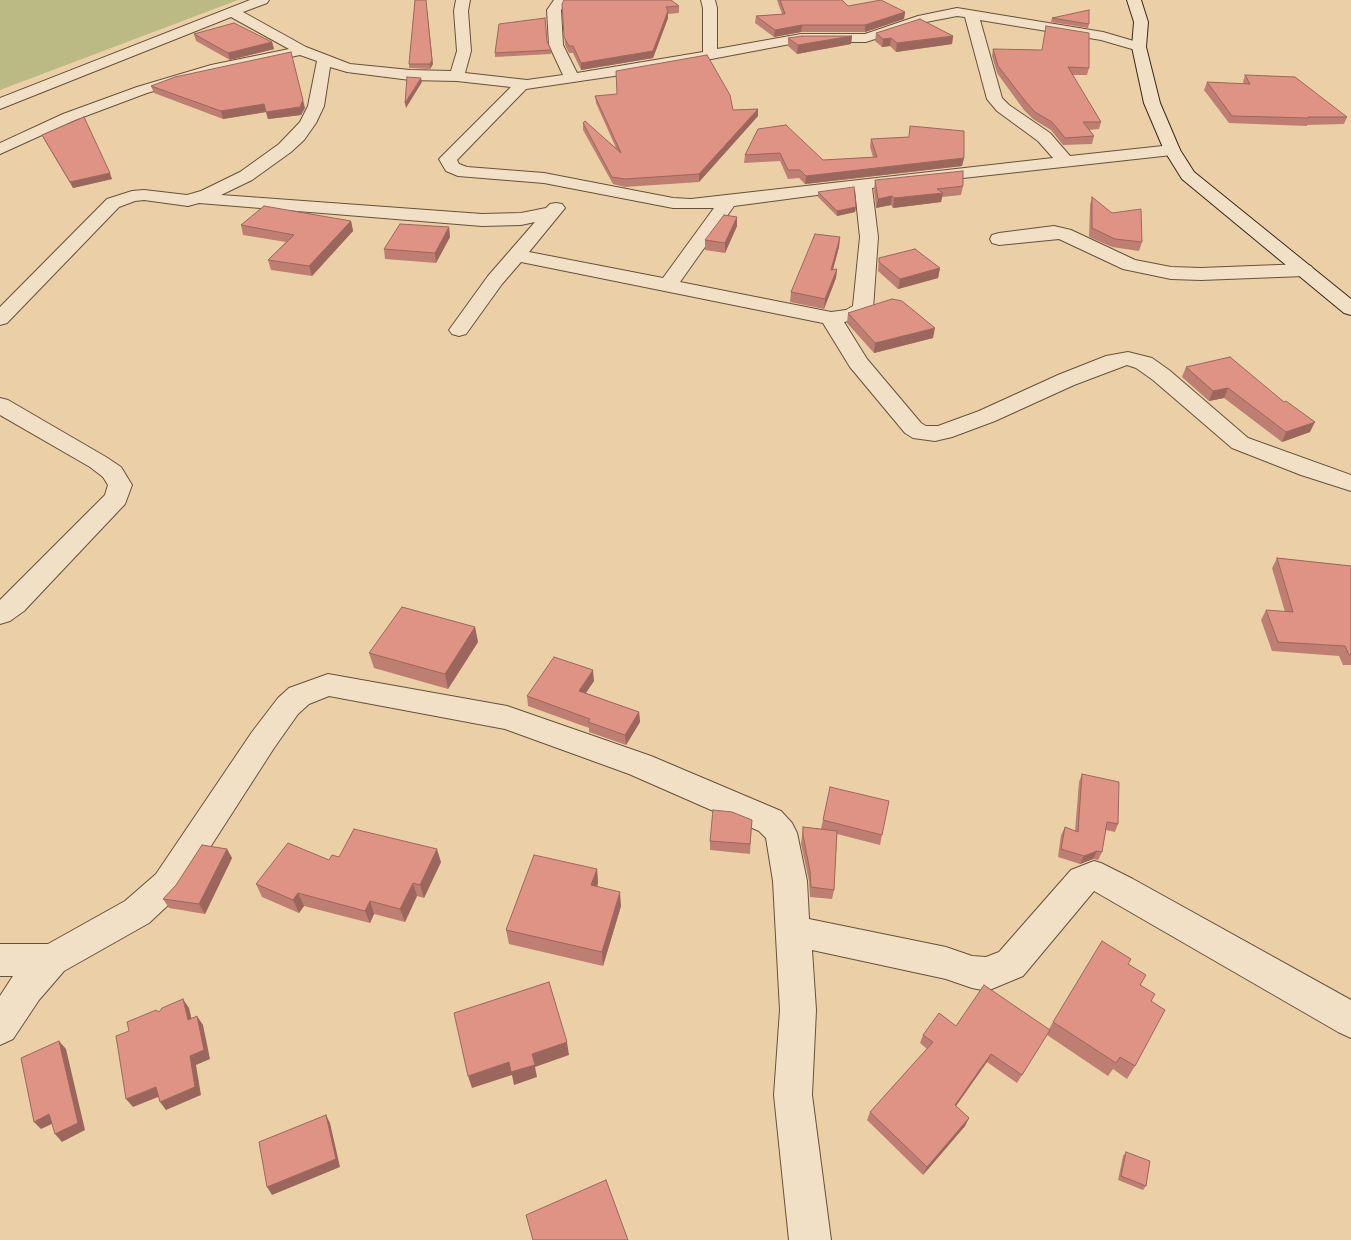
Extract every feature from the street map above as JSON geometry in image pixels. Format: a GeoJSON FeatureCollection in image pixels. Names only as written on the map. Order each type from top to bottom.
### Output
{"type":"FeatureCollection","features":[{"type":"Feature","properties":{"kind":"street"},"geometry":{"type":"LineString","coordinates":[[0,104],[262,0]]}},
{"type":"Feature","properties":{"kind":"street"},"geometry":{"type":"LineString","coordinates":[[457,76],[464,51],[461,11],[463,0]]}},
{"type":"Feature","properties":{"kind":"street"},"geometry":{"type":"LineString","coordinates":[[562,0],[554,10],[556,45],[572,79]]}},
{"type":"Feature","properties":{"kind":"street"},"geometry":{"type":"LineString","coordinates":[[708,0],[710,8],[710,54]]}},
{"type":"Feature","properties":{"kind":"street"},"geometry":{"type":"LineString","coordinates":[[1134,0],[1141,22],[1139,47],[1152,103],[1172,150],[1188,175],[1351,309]]}},
{"type":"Feature","properties":{"kind":"street"},"geometry":{"type":"LineString","coordinates":[[232,12],[301,50],[324,60],[366,72],[457,76],[522,85],[648,67],[801,38],[859,38],[936,16],[957,12],[1103,36],[1139,47]]}},
{"type":"Feature","properties":{"kind":"street"},"geometry":{"type":"LineString","coordinates":[[971,13],[992,91],[998,103],[1044,137],[1066,162]]}},
{"type":"Feature","properties":{"kind":"street"},"geometry":{"type":"LineString","coordinates":[[0,149],[76,114],[158,85],[216,68],[301,50]]}},
{"type":"Feature","properties":{"kind":"street"},"geometry":{"type":"LineString","coordinates":[[198,198],[246,176],[298,136],[308,123],[316,106],[324,60]]}},
{"type":"Feature","properties":{"kind":"street"},"geometry":{"type":"LineString","coordinates":[[522,85],[458,148],[448,162],[455,169],[464,172],[521,176],[576,183],[673,203],[728,201],[863,183],[1172,150]]}},
{"type":"Feature","properties":{"kind":"street"},"geometry":{"type":"LineString","coordinates":[[459,330],[495,280],[576,183]]}},
{"type":"Feature","properties":{"kind":"street"},"geometry":{"type":"LineString","coordinates":[[517,255],[831,318],[851,315],[863,308],[869,237],[863,183]]}},
{"type":"Feature","properties":{"kind":"street"},"geometry":{"type":"LineString","coordinates":[[0,319],[105,210],[113,204],[132,196],[144,195],[176,200],[198,198],[482,220],[521,218],[552,212]]}},
{"type":"Feature","properties":{"kind":"street"},"geometry":{"type":"LineString","coordinates":[[668,285],[728,201]]}},
{"type":"Feature","properties":{"kind":"street"},"geometry":{"type":"LineString","coordinates":[[999,239],[1054,232],[1064,234],[1130,265],[1172,273],[1201,274],[1304,270]]}},
{"type":"Feature","properties":{"kind":"street"},"geometry":{"type":"LineString","coordinates":[[831,318],[858,362],[913,428],[922,433],[935,434],[944,432],[987,416],[1114,360],[1128,358],[1144,363],[1161,375],[1240,443],[1351,484]]}},
{"type":"Feature","properties":{"kind":"street"},"geometry":{"type":"LineString","coordinates":[[0,406],[98,462],[112,472],[120,485],[116,498],[65,548],[14,604],[0,614]]}},
{"type":"Feature","properties":{"kind":"street"},"geometry":{"type":"LineString","coordinates":[[0,1026],[26,988],[52,960],[136,912],[168,884],[288,706],[299,696],[328,685],[350,687],[507,718],[640,765],[770,821],[781,833],[786,850],[790,881],[798,1010],[793,1095],[810,1240]]}},
{"type":"Feature","properties":{"kind":"street"},"geometry":{"type":"LineString","coordinates":[[794,931],[946,963],[972,972],[987,974],[1011,964],[1083,880],[1094,876],[1121,889],[1351,1020]]}},
{"type":"Feature","properties":{"kind":"street"},"geometry":{"type":"LineString","coordinates":[[0,960],[52,960]]}},
{"type":"Feature","properties":{"kind":"shaded area"},"geometry":{"type":"Polygon","coordinates":[[[0,0],[238,0],[0,90],[0,0]]]}},
{"type":"Feature","properties":{"kind":"building"},"geometry":{"type":"Polygon","coordinates":[[[415,0],[426,0],[432,60],[430,64],[409,64],[415,0]]]}},
{"type":"Feature","properties":{"kind":"building"},"geometry":{"type":"Polygon","coordinates":[[[564,0],[671,0],[679,6],[666,7],[668,11],[653,51],[581,63],[573,46],[569,46],[564,37],[562,4],[564,0]]]}},
{"type":"Feature","properties":{"kind":"building"},"geometry":{"type":"Polygon","coordinates":[[[780,0],[842,0],[848,6],[881,0],[905,12],[865,25],[802,25],[775,30],[756,16],[785,14],[780,0]]]}},
{"type":"Feature","properties":{"kind":"building"},"geometry":{"type":"Polygon","coordinates":[[[1089,10],[1089,24],[1052,18],[1089,10]]]}},
{"type":"Feature","properties":{"kind":"building"},"geometry":{"type":"Polygon","coordinates":[[[545,18],[547,41],[551,50],[495,53],[499,24],[545,18]]]}},
{"type":"Feature","properties":{"kind":"building"},"geometry":{"type":"Polygon","coordinates":[[[920,19],[953,36],[897,43],[891,38],[883,39],[876,33],[920,19]]]}},
{"type":"Feature","properties":{"kind":"building"},"geometry":{"type":"Polygon","coordinates":[[[234,23],[272,42],[228,53],[194,34],[234,23]]]}},
{"type":"Feature","properties":{"kind":"building"},"geometry":{"type":"Polygon","coordinates":[[[1046,26],[1089,33],[1089,68],[1068,67],[1101,122],[1083,122],[1094,136],[1065,138],[1052,122],[1035,112],[998,66],[993,49],[1042,50],[1046,26]]]}},
{"type":"Feature","properties":{"kind":"building"},"geometry":{"type":"Polygon","coordinates":[[[802,36],[852,36],[798,45],[788,38],[802,36]]]}},
{"type":"Feature","properties":{"kind":"building"},"geometry":{"type":"Polygon","coordinates":[[[291,52],[303,100],[300,107],[266,112],[264,104],[221,111],[151,86],[175,77],[291,52]]]}},
{"type":"Feature","properties":{"kind":"building"},"geometry":{"type":"Polygon","coordinates":[[[707,55],[730,95],[733,110],[758,109],[699,174],[625,179],[612,177],[583,123],[585,121],[621,153],[595,96],[617,94],[616,71],[707,55]]]}},
{"type":"Feature","properties":{"kind":"building"},"geometry":{"type":"Polygon","coordinates":[[[1245,75],[1295,77],[1347,117],[1232,116],[1207,82],[1250,84],[1245,75]]]}},
{"type":"Feature","properties":{"kind":"building"},"geometry":{"type":"Polygon","coordinates":[[[407,77],[421,78],[405,103],[407,77]]]}},
{"type":"Feature","properties":{"kind":"building"},"geometry":{"type":"Polygon","coordinates":[[[84,117],[110,173],[70,182],[42,135],[84,117]]]}},
{"type":"Feature","properties":{"kind":"building"},"geometry":{"type":"Polygon","coordinates":[[[786,125],[823,160],[877,157],[871,139],[909,137],[910,126],[964,131],[964,158],[806,176],[800,170],[788,170],[780,153],[745,155],[758,129],[786,125]]]}},
{"type":"Feature","properties":{"kind":"building"},"geometry":{"type":"Polygon","coordinates":[[[963,171],[963,186],[937,189],[943,193],[894,198],[892,196],[878,199],[875,180],[963,171]]]}},
{"type":"Feature","properties":{"kind":"building"},"geometry":{"type":"Polygon","coordinates":[[[854,187],[856,207],[837,211],[818,192],[854,187]]]}},
{"type":"Feature","properties":{"kind":"building"},"geometry":{"type":"Polygon","coordinates":[[[1092,197],[1112,213],[1141,209],[1142,242],[1115,239],[1092,228],[1092,197]]]}},
{"type":"Feature","properties":{"kind":"building"},"geometry":{"type":"Polygon","coordinates":[[[264,206],[351,221],[309,266],[268,260],[294,235],[241,225],[264,206]]]}},
{"type":"Feature","properties":{"kind":"building"},"geometry":{"type":"Polygon","coordinates":[[[724,215],[737,217],[725,243],[705,240],[724,215]]]}},
{"type":"Feature","properties":{"kind":"building"},"geometry":{"type":"Polygon","coordinates":[[[400,224],[449,227],[435,253],[384,249],[400,224]]]}},
{"type":"Feature","properties":{"kind":"building"},"geometry":{"type":"Polygon","coordinates":[[[815,234],[840,237],[831,270],[837,269],[825,299],[791,292],[815,234]]]}},
{"type":"Feature","properties":{"kind":"building"},"geometry":{"type":"Polygon","coordinates":[[[915,249],[940,268],[900,279],[879,262],[879,258],[915,249]]]}},
{"type":"Feature","properties":{"kind":"building"},"geometry":{"type":"Polygon","coordinates":[[[892,299],[902,301],[935,328],[875,343],[848,313],[892,299]]]}},
{"type":"Feature","properties":{"kind":"building"},"geometry":{"type":"Polygon","coordinates":[[[1230,357],[1284,402],[1286,401],[1315,422],[1286,432],[1228,388],[1213,391],[1186,367],[1230,357]]]}},
{"type":"Feature","properties":{"kind":"building"},"geometry":{"type":"Polygon","coordinates":[[[1277,558],[1351,566],[1351,655],[1349,655],[1345,646],[1278,642],[1266,610],[1293,612],[1277,558]]]}},
{"type":"Feature","properties":{"kind":"building"},"geometry":{"type":"Polygon","coordinates":[[[402,607],[475,627],[445,674],[369,653],[402,607]]]}},
{"type":"Feature","properties":{"kind":"building"},"geometry":{"type":"Polygon","coordinates":[[[554,657],[593,670],[579,691],[639,712],[625,735],[588,722],[590,719],[527,696],[554,657]]]}},
{"type":"Feature","properties":{"kind":"building"},"geometry":{"type":"Polygon","coordinates":[[[1082,774],[1119,782],[1118,824],[1107,822],[1102,852],[1097,851],[1084,856],[1061,849],[1065,827],[1078,832],[1082,774]]]}},
{"type":"Feature","properties":{"kind":"building"},"geometry":{"type":"Polygon","coordinates":[[[830,787],[889,801],[882,835],[823,820],[830,787]]]}},
{"type":"Feature","properties":{"kind":"building"},"geometry":{"type":"Polygon","coordinates":[[[713,810],[732,812],[752,820],[750,844],[710,841],[713,810]]]}},
{"type":"Feature","properties":{"kind":"building"},"geometry":{"type":"Polygon","coordinates":[[[803,827],[837,831],[834,890],[811,887],[803,827]]]}},
{"type":"Feature","properties":{"kind":"building"},"geometry":{"type":"Polygon","coordinates":[[[354,829],[437,849],[420,885],[413,883],[400,909],[370,901],[365,911],[298,893],[293,900],[256,884],[288,843],[329,860],[332,855],[339,857],[354,829]]]}},
{"type":"Feature","properties":{"kind":"building"},"geometry":{"type":"Polygon","coordinates":[[[202,845],[227,849],[199,904],[163,899],[176,885],[202,845]]]}},
{"type":"Feature","properties":{"kind":"building"},"geometry":{"type":"Polygon","coordinates":[[[534,855],[597,869],[591,885],[620,892],[602,952],[506,930],[534,855]]]}},
{"type":"Feature","properties":{"kind":"building"},"geometry":{"type":"Polygon","coordinates":[[[1102,941],[1131,959],[1128,964],[1146,975],[1140,985],[1155,994],[1151,1001],[1165,1010],[1135,1066],[1120,1057],[1116,1063],[1053,1022],[1102,941]]]}},
{"type":"Feature","properties":{"kind":"building"},"geometry":{"type":"Polygon","coordinates":[[[549,982],[567,1042],[532,1054],[535,1065],[511,1072],[509,1062],[468,1076],[454,1013],[549,982]]]}},
{"type":"Feature","properties":{"kind":"building"},"geometry":{"type":"Polygon","coordinates":[[[984,985],[1050,1030],[1022,1075],[991,1054],[955,1105],[969,1118],[927,1167],[870,1112],[933,1042],[923,1035],[939,1013],[956,1026],[984,985]]]}},
{"type":"Feature","properties":{"kind":"building"},"geometry":{"type":"Polygon","coordinates":[[[183,999],[188,1020],[197,1016],[204,1050],[190,1056],[195,1087],[160,1102],[156,1087],[126,1099],[116,1036],[129,1031],[127,1022],[156,1010],[159,1012],[162,1008],[183,999]]]}},
{"type":"Feature","properties":{"kind":"building"},"geometry":{"type":"Polygon","coordinates":[[[59,1041],[78,1123],[55,1134],[49,1114],[34,1122],[21,1058],[59,1041]]]}},
{"type":"Feature","properties":{"kind":"building"},"geometry":{"type":"Polygon","coordinates":[[[326,1115],[336,1159],[267,1187],[259,1142],[326,1115]]]}},
{"type":"Feature","properties":{"kind":"building"},"geometry":{"type":"Polygon","coordinates":[[[1126,1152],[1150,1161],[1146,1186],[1121,1176],[1126,1152]]]}},
{"type":"Feature","properties":{"kind":"building"},"geometry":{"type":"Polygon","coordinates":[[[606,1180],[628,1240],[533,1240],[526,1215],[606,1180]]]}}]}
